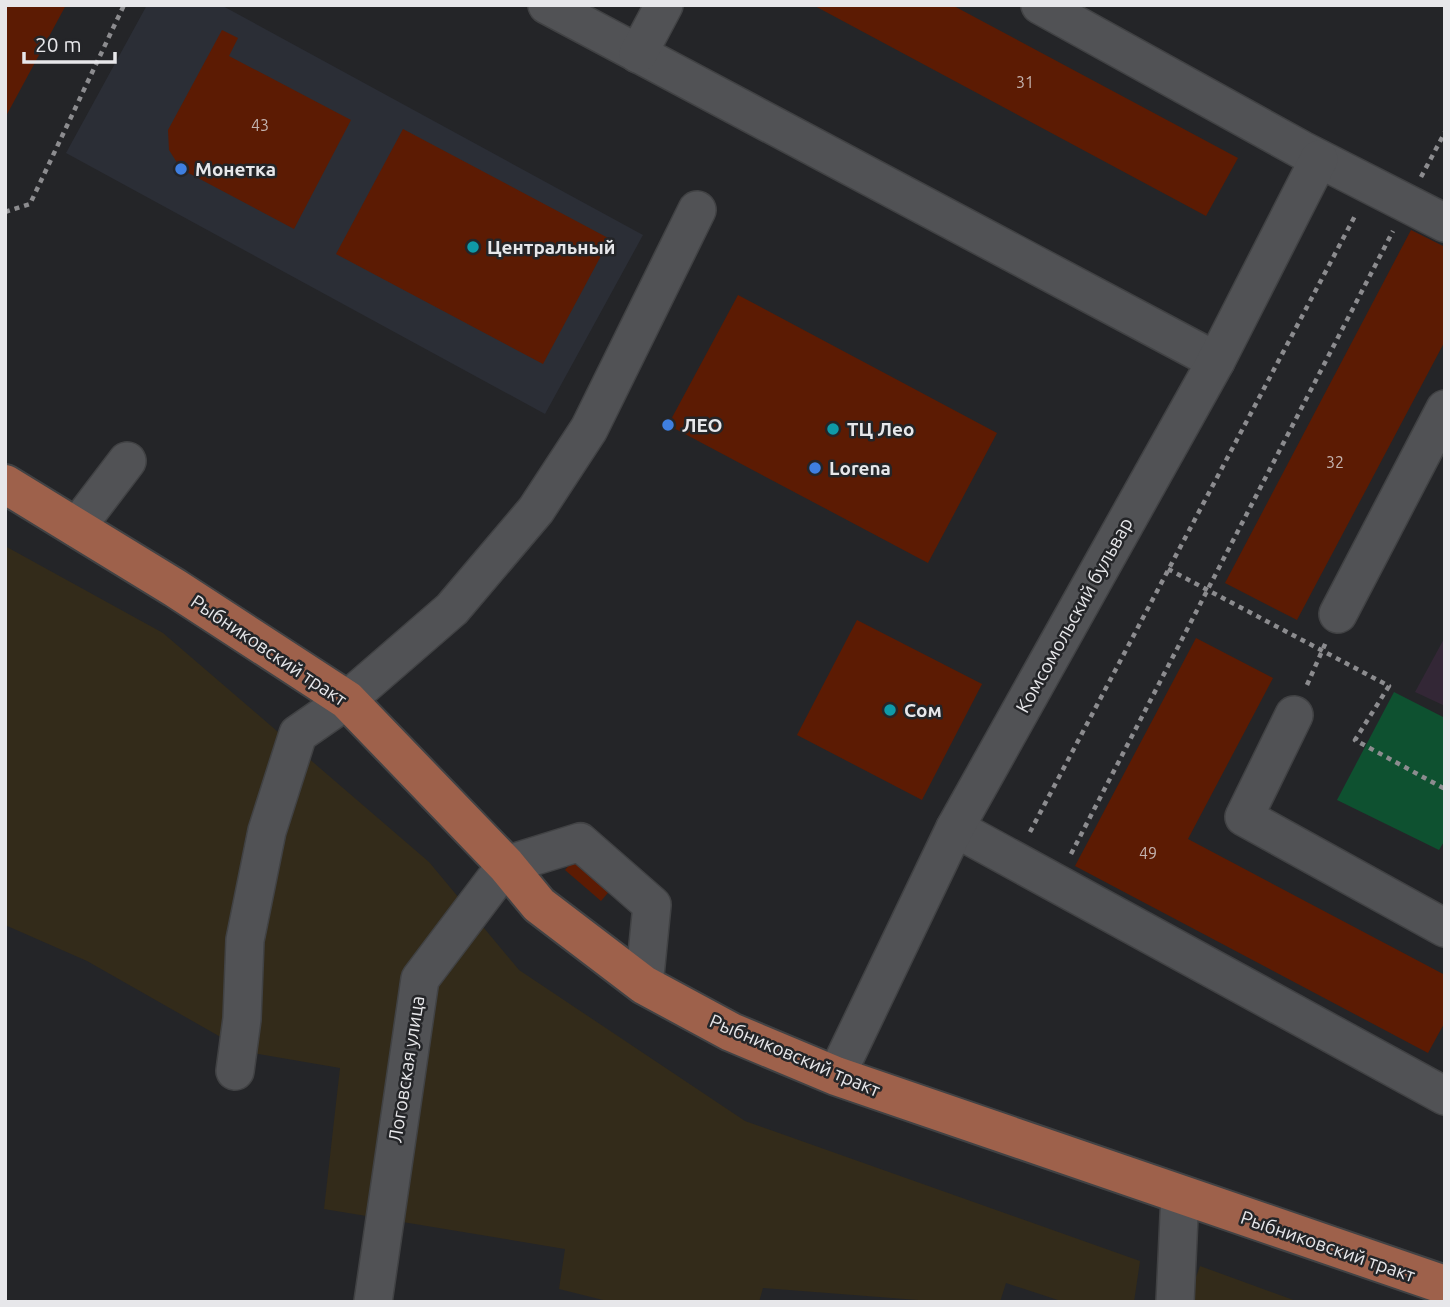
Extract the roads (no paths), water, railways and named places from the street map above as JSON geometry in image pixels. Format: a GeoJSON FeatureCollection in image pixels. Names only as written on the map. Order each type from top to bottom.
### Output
{"type":"FeatureCollection","features":[{"type":"Feature","properties":{"kind":"main road","name":"Рыбниковский тракт"},"geometry":{"type":"LineString","coordinates":[[5,484],[175,587],[347,701],[506,865],[539,905],[644,985],[731,1032],[836,1076],[1445,1285]]}},
{"type":"Feature","properties":{"kind":"street"},"geometry":{"type":"LineString","coordinates":[[547,5],[1216,360]]}},
{"type":"Feature","properties":{"kind":"street"},"geometry":{"type":"LineString","coordinates":[[638,54],[664,5]]}},
{"type":"Feature","properties":{"kind":"street"},"geometry":{"type":"LineString","coordinates":[[1040,5],[1319,159],[1445,223]]}},
{"type":"Feature","properties":{"kind":"street","name":"Комсомольский бульвар"},"geometry":{"type":"LineString","coordinates":[[836,1076],[955,828],[1216,360],[1319,159]]}},
{"type":"Feature","properties":{"kind":"street"},"geometry":{"type":"LineString","coordinates":[[235,1070],[242,1019],[245,940],[267,831],[298,734],[347,701],[452,609],[536,510],[589,429],[697,210]]}},
{"type":"Feature","properties":{"kind":"street"},"geometry":{"type":"LineString","coordinates":[[1338,614],[1445,409]]}},
{"type":"Feature","properties":{"kind":"street"},"geometry":{"type":"LineString","coordinates":[[76,528],[127,461]]}},
{"type":"Feature","properties":{"kind":"street"},"geometry":{"type":"LineString","coordinates":[[1294,715],[1244,817],[1445,928]]}},
{"type":"Feature","properties":{"kind":"street"},"geometry":{"type":"LineString","coordinates":[[955,828],[1445,1096]]}},
{"type":"Feature","properties":{"kind":"street"},"geometry":{"type":"LineString","coordinates":[[506,865],[580,842],[591,851],[652,905],[644,985]]}},
{"type":"Feature","properties":{"kind":"street","name":"Логовская улица"},"geometry":{"type":"LineString","coordinates":[[373,1302],[420,979],[506,865]]}},
{"type":"Feature","properties":{"kind":"street"},"geometry":{"type":"LineString","coordinates":[[1175,1302],[1180,1195]]}},
{"type":"Feature","properties":{"kind":"place","name":"Монетка"},"geometry":{"type":"Point","coordinates":[181,169]}},
{"type":"Feature","properties":{"kind":"place","name":"Центральный"},"geometry":{"type":"Point","coordinates":[473,247]}},
{"type":"Feature","properties":{"kind":"place","name":"ЛЕО"},"geometry":{"type":"Point","coordinates":[668,425]}},
{"type":"Feature","properties":{"kind":"place","name":"ТЦ Лео"},"geometry":{"type":"Point","coordinates":[833,429]}},
{"type":"Feature","properties":{"kind":"place","name":"Lorena"},"geometry":{"type":"Point","coordinates":[815,468]}},
{"type":"Feature","properties":{"kind":"place","name":"Сом"},"geometry":{"type":"Point","coordinates":[890,710]}}]}
